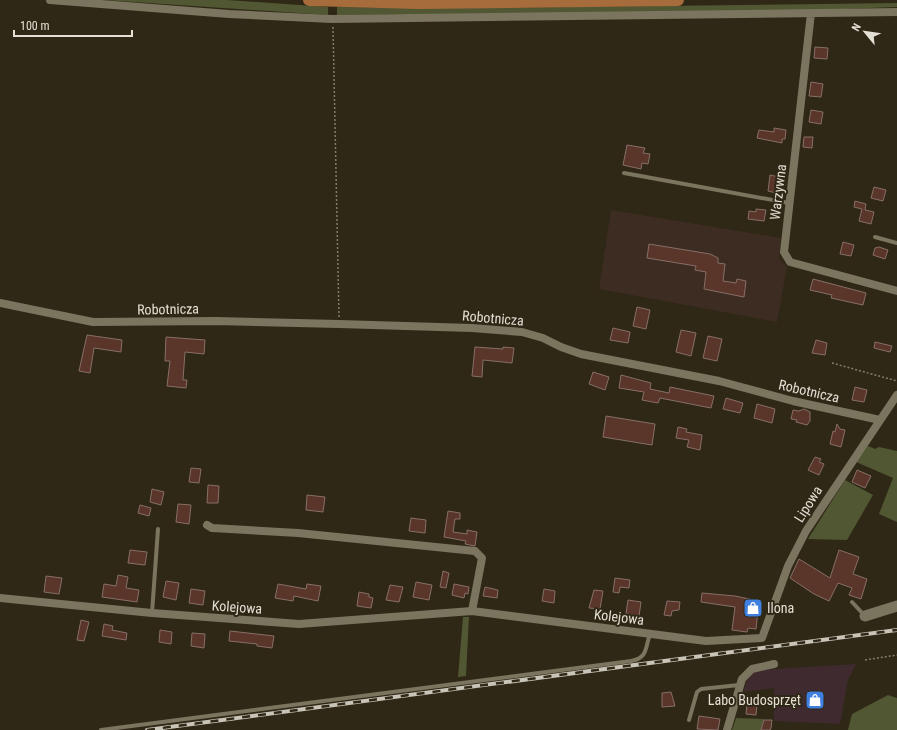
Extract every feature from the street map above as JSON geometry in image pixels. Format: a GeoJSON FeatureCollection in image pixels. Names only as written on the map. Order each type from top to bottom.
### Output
{"type":"FeatureCollection","features":[{"type":"Feature","properties":{"kind":"main road"},"geometry":{"type":"LineString","coordinates":[[308,0],[418,3],[678,0]]}},
{"type":"Feature","properties":{"kind":"street"},"geometry":{"type":"LineString","coordinates":[[50,0],[221,14],[332,20],[897,12]]}},
{"type":"Feature","properties":{"kind":"street","name":"Warzywna"},"geometry":{"type":"LineString","coordinates":[[811,13],[784,252],[790,262],[897,291]]}},
{"type":"Feature","properties":{"kind":"street","name":"Robotnicza"},"geometry":{"type":"LineString","coordinates":[[0,303],[93,322],[216,321],[472,328],[522,332],[543,338],[561,347],[581,354],[719,381],[793,401],[880,420]]}},
{"type":"Feature","properties":{"kind":"street","name":"Lipowa"},"geometry":{"type":"LineString","coordinates":[[762,638],[788,566],[806,531],[897,395]]}},
{"type":"Feature","properties":{"kind":"street"},"geometry":{"type":"LineString","coordinates":[[207,525],[212,528],[298,533],[475,551],[482,558],[472,612]]}},
{"type":"Feature","properties":{"kind":"street","name":"Kolejowa"},"geometry":{"type":"LineString","coordinates":[[0,598],[152,613],[299,624],[472,612],[706,641],[762,638]]}},
{"type":"Feature","properties":{"kind":"street"},"geometry":{"type":"LineString","coordinates":[[865,616],[897,606]]}},
{"type":"Feature","properties":{"kind":"street"},"geometry":{"type":"LineString","coordinates":[[727,730],[740,685],[746,673],[752,669],[774,664]]}},
{"type":"Feature","properties":{"kind":"lane"},"geometry":{"type":"LineString","coordinates":[[624,173],[790,203]]}},
{"type":"Feature","properties":{"kind":"lane"},"geometry":{"type":"LineString","coordinates":[[875,237],[897,243]]}},
{"type":"Feature","properties":{"kind":"lane"},"geometry":{"type":"LineString","coordinates":[[152,613],[158,529]]}},
{"type":"Feature","properties":{"kind":"lane"},"geometry":{"type":"LineString","coordinates":[[852,602],[865,616]]}},
{"type":"Feature","properties":{"kind":"lane"},"geometry":{"type":"LineString","coordinates":[[101,730],[631,661],[640,659],[643,656],[650,634]]}},
{"type":"Feature","properties":{"kind":"lane"},"geometry":{"type":"LineString","coordinates":[[689,720],[697,692],[701,689],[740,685]]}},
{"type":"Feature","properties":{"kind":"path"},"geometry":{"type":"LineString","coordinates":[[332,20],[339,324]]}},
{"type":"Feature","properties":{"kind":"path"},"geometry":{"type":"LineString","coordinates":[[832,363],[897,382]]}},
{"type":"Feature","properties":{"kind":"path"},"geometry":{"type":"LineString","coordinates":[[865,660],[897,656]]}},
{"type":"Feature","properties":{"kind":"shaded area"},"geometry":{"type":"Polygon","coordinates":[[[611,210],[781,238],[779,259],[787,267],[777,322],[599,289],[611,210]]]}},
{"type":"Feature","properties":{"kind":"shaded area"},"geometry":{"type":"Polygon","coordinates":[[[856,664],[848,680],[840,724],[774,721],[774,688],[743,692],[748,678],[756,670],[856,664]]]}},
{"type":"Feature","properties":{"kind":"green space"},"geometry":{"type":"Polygon","coordinates":[[[104,0],[227,0],[328,7],[328,15],[104,0]]]}},
{"type":"Feature","properties":{"kind":"green space"},"geometry":{"type":"Polygon","coordinates":[[[897,3],[897,7],[791,11],[337,15],[337,7],[494,8],[897,3]]]}},
{"type":"Feature","properties":{"kind":"green space"},"geometry":{"type":"Polygon","coordinates":[[[868,446],[875,449],[879,447],[897,451],[897,522],[879,514],[893,478],[856,462],[868,446]]]}},
{"type":"Feature","properties":{"kind":"green space"},"geometry":{"type":"Polygon","coordinates":[[[845,480],[873,495],[847,540],[808,539],[845,480]]]}},
{"type":"Feature","properties":{"kind":"green space"},"geometry":{"type":"Polygon","coordinates":[[[463,617],[469,617],[466,676],[458,677],[463,617]]]}},
{"type":"Feature","properties":{"kind":"green space"},"geometry":{"type":"Polygon","coordinates":[[[888,695],[897,698],[897,730],[848,730],[852,714],[888,695]]]}},
{"type":"Feature","properties":{"kind":"green space"},"geometry":{"type":"Polygon","coordinates":[[[736,718],[764,719],[761,730],[732,730],[736,718]]]}},
{"type":"Feature","properties":{"kind":"building"},"geometry":{"type":"Polygon","coordinates":[[[815,47],[828,48],[827,59],[814,58],[815,47]]]}},
{"type":"Feature","properties":{"kind":"building"},"geometry":{"type":"Polygon","coordinates":[[[811,82],[823,84],[821,97],[809,96],[811,82]]]}},
{"type":"Feature","properties":{"kind":"building"},"geometry":{"type":"Polygon","coordinates":[[[811,110],[823,112],[821,124],[809,122],[811,110]]]}},
{"type":"Feature","properties":{"kind":"building"},"geometry":{"type":"Polygon","coordinates":[[[774,128],[786,130],[785,139],[782,139],[782,143],[757,138],[759,130],[774,132],[774,128]]]}},
{"type":"Feature","properties":{"kind":"building"},"geometry":{"type":"Polygon","coordinates":[[[804,137],[813,137],[812,148],[803,147],[804,137]]]}},
{"type":"Feature","properties":{"kind":"building"},"geometry":{"type":"Polygon","coordinates":[[[627,145],[645,148],[643,153],[650,154],[648,164],[642,163],[641,169],[623,165],[627,145]]]}},
{"type":"Feature","properties":{"kind":"building"},"geometry":{"type":"Polygon","coordinates":[[[770,175],[779,177],[776,193],[768,191],[770,175]]]}},
{"type":"Feature","properties":{"kind":"building"},"geometry":{"type":"Polygon","coordinates":[[[874,187],[886,190],[883,201],[871,198],[874,187]]]}},
{"type":"Feature","properties":{"kind":"building"},"geometry":{"type":"Polygon","coordinates":[[[855,201],[866,204],[865,210],[874,212],[871,224],[859,221],[862,209],[854,207],[855,201]]]}},
{"type":"Feature","properties":{"kind":"building"},"geometry":{"type":"Polygon","coordinates":[[[756,209],[766,210],[764,221],[748,219],[749,211],[756,212],[756,209]]]}},
{"type":"Feature","properties":{"kind":"building"},"geometry":{"type":"Polygon","coordinates":[[[843,242],[854,245],[851,256],[840,254],[843,242]]]}},
{"type":"Feature","properties":{"kind":"building"},"geometry":{"type":"Polygon","coordinates":[[[649,244],[710,254],[718,258],[718,263],[725,264],[723,281],[736,283],[737,279],[746,281],[744,297],[704,289],[706,272],[695,270],[696,266],[647,258],[649,244]]]}},
{"type":"Feature","properties":{"kind":"building"},"geometry":{"type":"Polygon","coordinates":[[[879,247],[888,250],[885,259],[873,255],[875,248],[879,247]]]}},
{"type":"Feature","properties":{"kind":"building"},"geometry":{"type":"Polygon","coordinates":[[[813,279],[866,293],[863,305],[831,298],[832,295],[810,290],[813,279]]]}},
{"type":"Feature","properties":{"kind":"building"},"geometry":{"type":"Polygon","coordinates":[[[637,307],[650,310],[646,329],[633,326],[637,307]]]}},
{"type":"Feature","properties":{"kind":"building"},"geometry":{"type":"Polygon","coordinates":[[[613,328],[630,332],[628,343],[610,340],[613,328]]]}},
{"type":"Feature","properties":{"kind":"building"},"geometry":{"type":"Polygon","coordinates":[[[681,330],[696,333],[691,356],[676,352],[681,330]]]}},
{"type":"Feature","properties":{"kind":"building"},"geometry":{"type":"Polygon","coordinates":[[[87,335],[122,340],[121,352],[94,348],[90,373],[79,371],[87,335]]]}},
{"type":"Feature","properties":{"kind":"building"},"geometry":{"type":"Polygon","coordinates":[[[708,336],[722,339],[717,361],[703,358],[708,336]]]}},
{"type":"Feature","properties":{"kind":"building"},"geometry":{"type":"Polygon","coordinates":[[[166,337],[205,340],[204,354],[185,352],[183,380],[187,380],[186,388],[167,386],[170,361],[165,361],[166,337]]]}},
{"type":"Feature","properties":{"kind":"building"},"geometry":{"type":"Polygon","coordinates":[[[816,340],[827,343],[825,355],[812,353],[816,340]]]}},
{"type":"Feature","properties":{"kind":"building"},"geometry":{"type":"Polygon","coordinates":[[[875,342],[892,346],[890,352],[874,348],[875,342]]]}},
{"type":"Feature","properties":{"kind":"building"},"geometry":{"type":"Polygon","coordinates":[[[475,347],[503,349],[503,347],[514,348],[512,363],[483,360],[482,377],[472,376],[475,347]]]}},
{"type":"Feature","properties":{"kind":"building"},"geometry":{"type":"Polygon","coordinates":[[[593,372],[609,377],[605,390],[589,384],[593,372]]]}},
{"type":"Feature","properties":{"kind":"building"},"geometry":{"type":"Polygon","coordinates":[[[621,375],[651,383],[650,389],[669,393],[670,387],[714,396],[711,408],[660,398],[658,403],[642,400],[644,392],[619,388],[621,375]]]}},
{"type":"Feature","properties":{"kind":"building"},"geometry":{"type":"Polygon","coordinates":[[[855,387],[867,390],[864,402],[852,400],[855,387]]]}},
{"type":"Feature","properties":{"kind":"building"},"geometry":{"type":"Polygon","coordinates":[[[726,398],[743,403],[740,413],[723,409],[726,398]]]}},
{"type":"Feature","properties":{"kind":"building"},"geometry":{"type":"Polygon","coordinates":[[[757,404],[775,409],[772,423],[754,418],[757,404]]]}},
{"type":"Feature","properties":{"kind":"building"},"geometry":{"type":"Polygon","coordinates":[[[804,409],[810,412],[810,421],[807,425],[791,419],[793,410],[799,411],[804,409]]]}},
{"type":"Feature","properties":{"kind":"building"},"geometry":{"type":"Polygon","coordinates":[[[606,416],[655,424],[652,445],[603,437],[606,416]]]}},
{"type":"Feature","properties":{"kind":"building"},"geometry":{"type":"Polygon","coordinates":[[[837,424],[840,429],[845,430],[841,447],[830,444],[833,431],[835,432],[837,424]]]}},
{"type":"Feature","properties":{"kind":"building"},"geometry":{"type":"Polygon","coordinates":[[[678,427],[687,429],[686,432],[702,435],[700,450],[687,447],[689,440],[676,438],[678,427]]]}},
{"type":"Feature","properties":{"kind":"building"},"geometry":{"type":"Polygon","coordinates":[[[815,457],[821,459],[819,462],[824,464],[819,475],[808,470],[815,457]]]}},
{"type":"Feature","properties":{"kind":"building"},"geometry":{"type":"Polygon","coordinates":[[[191,468],[201,469],[199,483],[189,482],[191,468]]]}},
{"type":"Feature","properties":{"kind":"building"},"geometry":{"type":"Polygon","coordinates":[[[857,470],[871,476],[865,488],[852,482],[857,470]]]}},
{"type":"Feature","properties":{"kind":"building"},"geometry":{"type":"Polygon","coordinates":[[[208,485],[219,486],[218,503],[207,503],[208,485]]]}},
{"type":"Feature","properties":{"kind":"building"},"geometry":{"type":"Polygon","coordinates":[[[152,489],[164,492],[161,505],[150,502],[152,489]]]}},
{"type":"Feature","properties":{"kind":"building"},"geometry":{"type":"Polygon","coordinates":[[[307,495],[325,497],[323,512],[306,510],[307,495]]]}},
{"type":"Feature","properties":{"kind":"building"},"geometry":{"type":"Polygon","coordinates":[[[178,504],[191,505],[189,524],[176,522],[178,504]]]}},
{"type":"Feature","properties":{"kind":"building"},"geometry":{"type":"Polygon","coordinates":[[[140,505],[151,508],[149,516],[138,513],[140,505]]]}},
{"type":"Feature","properties":{"kind":"building"},"geometry":{"type":"Polygon","coordinates":[[[448,511],[460,513],[460,519],[455,519],[453,532],[467,534],[467,530],[477,532],[475,546],[465,544],[466,541],[444,537],[448,511]]]}},
{"type":"Feature","properties":{"kind":"building"},"geometry":{"type":"Polygon","coordinates":[[[411,518],[426,520],[425,533],[409,531],[411,518]]]}},
{"type":"Feature","properties":{"kind":"building"},"geometry":{"type":"Polygon","coordinates":[[[130,550],[147,552],[145,565],[128,563],[130,550]]]}},
{"type":"Feature","properties":{"kind":"building"},"geometry":{"type":"Polygon","coordinates":[[[839,550],[859,557],[853,574],[867,579],[861,599],[849,595],[852,588],[838,583],[829,601],[814,594],[790,578],[799,559],[830,578],[839,550]]]}},
{"type":"Feature","properties":{"kind":"building"},"geometry":{"type":"Polygon","coordinates":[[[443,571],[449,573],[446,588],[440,587],[443,571]]]}},
{"type":"Feature","properties":{"kind":"building"},"geometry":{"type":"Polygon","coordinates":[[[118,575],[128,577],[126,588],[139,590],[137,602],[102,597],[104,584],[116,586],[118,575]]]}},
{"type":"Feature","properties":{"kind":"building"},"geometry":{"type":"Polygon","coordinates":[[[46,576],[62,578],[59,594],[44,592],[46,576]]]}},
{"type":"Feature","properties":{"kind":"building"},"geometry":{"type":"Polygon","coordinates":[[[615,578],[630,580],[629,588],[620,587],[619,593],[613,592],[615,578]]]}},
{"type":"Feature","properties":{"kind":"building"},"geometry":{"type":"Polygon","coordinates":[[[166,581],[179,583],[176,600],[163,597],[166,581]]]}},
{"type":"Feature","properties":{"kind":"building"},"geometry":{"type":"Polygon","coordinates":[[[416,582],[432,585],[429,600],[413,597],[416,582]]]}},
{"type":"Feature","properties":{"kind":"building"},"geometry":{"type":"Polygon","coordinates":[[[278,584],[306,589],[307,584],[321,586],[318,601],[294,596],[293,601],[275,598],[278,584]]]}},
{"type":"Feature","properties":{"kind":"building"},"geometry":{"type":"Polygon","coordinates":[[[454,584],[469,587],[468,594],[465,593],[464,598],[452,595],[454,584]]]}},
{"type":"Feature","properties":{"kind":"building"},"geometry":{"type":"Polygon","coordinates":[[[390,585],[403,587],[399,602],[386,600],[390,585]]]}},
{"type":"Feature","properties":{"kind":"building"},"geometry":{"type":"Polygon","coordinates":[[[485,587],[498,590],[497,598],[483,596],[485,587]]]}},
{"type":"Feature","properties":{"kind":"building"},"geometry":{"type":"Polygon","coordinates":[[[191,589],[205,591],[203,605],[189,603],[191,589]]]}},
{"type":"Feature","properties":{"kind":"building"},"geometry":{"type":"Polygon","coordinates":[[[544,589],[555,591],[554,603],[542,601],[544,589]]]}},
{"type":"Feature","properties":{"kind":"building"},"geometry":{"type":"Polygon","coordinates":[[[594,590],[603,591],[600,609],[589,608],[594,590]]]}},
{"type":"Feature","properties":{"kind":"building"},"geometry":{"type":"Polygon","coordinates":[[[359,592],[369,594],[369,597],[373,598],[371,608],[357,606],[359,592]]]}},
{"type":"Feature","properties":{"kind":"building"},"geometry":{"type":"Polygon","coordinates":[[[702,593],[735,596],[759,601],[756,629],[748,628],[747,632],[732,630],[735,607],[701,602],[702,593]]]}},
{"type":"Feature","properties":{"kind":"building"},"geometry":{"type":"Polygon","coordinates":[[[628,600],[641,602],[639,616],[626,614],[628,600]]]}},
{"type":"Feature","properties":{"kind":"building"},"geometry":{"type":"Polygon","coordinates":[[[667,601],[680,602],[679,610],[672,611],[671,616],[664,615],[667,601]]]}},
{"type":"Feature","properties":{"kind":"building"},"geometry":{"type":"Polygon","coordinates":[[[81,620],[89,622],[84,641],[77,640],[81,620]]]}},
{"type":"Feature","properties":{"kind":"building"},"geometry":{"type":"Polygon","coordinates":[[[104,624],[113,626],[112,630],[127,633],[126,640],[102,636],[104,624]]]}},
{"type":"Feature","properties":{"kind":"building"},"geometry":{"type":"Polygon","coordinates":[[[160,630],[172,632],[171,644],[159,642],[160,630]]]}},
{"type":"Feature","properties":{"kind":"building"},"geometry":{"type":"Polygon","coordinates":[[[230,631],[274,636],[272,648],[257,646],[257,644],[229,641],[230,631]]]}},
{"type":"Feature","properties":{"kind":"building"},"geometry":{"type":"Polygon","coordinates":[[[192,633],[205,634],[204,648],[191,646],[192,633]]]}},
{"type":"Feature","properties":{"kind":"building"},"geometry":{"type":"Polygon","coordinates":[[[671,692],[675,706],[662,707],[662,693],[671,692]]]}},
{"type":"Feature","properties":{"kind":"building","name":"Labo Budosprzęt"},"geometry":{"type":"Polygon","coordinates":[[[811,693],[820,694],[819,706],[810,705],[811,693]]]}},
{"type":"Feature","properties":{"kind":"building"},"geometry":{"type":"Polygon","coordinates":[[[747,704],[757,705],[756,715],[746,714],[747,704]]]}},
{"type":"Feature","properties":{"kind":"building"},"geometry":{"type":"Polygon","coordinates":[[[699,716],[720,719],[718,730],[697,729],[699,716]]]}},
{"type":"Feature","properties":{"kind":"building"},"geometry":{"type":"Polygon","coordinates":[[[764,720],[772,720],[770,730],[761,730],[764,720]]]}},
{"type":"Feature","properties":{"kind":"railway"},"geometry":{"type":"LineString","coordinates":[[147,730],[897,630]]}},
{"type":"Feature","properties":{"kind":"place","name":"Ilona"},"geometry":{"type":"Point","coordinates":[753,608]}},
{"type":"Feature","properties":{"kind":"place","name":"Labo Budosprzęt"},"geometry":{"type":"Point","coordinates":[815,700]}}]}
